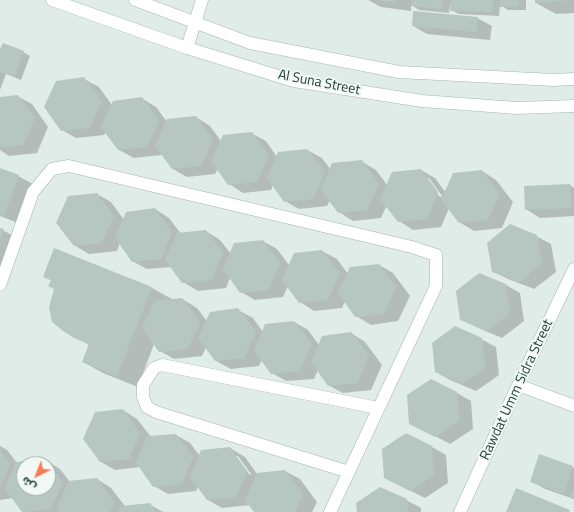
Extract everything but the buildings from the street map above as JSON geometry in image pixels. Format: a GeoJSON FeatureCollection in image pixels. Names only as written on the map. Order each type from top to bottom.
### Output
{"type":"FeatureCollection","features":[{"type":"Feature","properties":{"kind":"street","name":"Al Suna Street"},"geometry":{"type":"LineString","coordinates":[[52,0],[187,48],[294,81],[415,100],[517,108],[574,106]]}},
{"type":"Feature","properties":{"kind":"street","name":"Al Suna Street"},"geometry":{"type":"LineString","coordinates":[[135,0],[250,43],[399,72],[553,80],[574,79]]}},
{"type":"Feature","properties":{"kind":"street"},"geometry":{"type":"LineString","coordinates":[[187,48],[202,0]]}},
{"type":"Feature","properties":{"kind":"street"},"geometry":{"type":"LineString","coordinates":[[0,285],[33,192],[52,169],[69,166],[412,247],[436,255],[436,286],[330,512]]}},
{"type":"Feature","properties":{"kind":"street","name":"Rawdat Umm Sidra Street"},"geometry":{"type":"LineString","coordinates":[[460,512],[518,385],[574,269]]}},
{"type":"Feature","properties":{"kind":"street"},"geometry":{"type":"LineString","coordinates":[[349,472],[156,412],[147,407],[143,397],[143,385],[154,368],[162,365],[378,408]]}},
{"type":"Feature","properties":{"kind":"street"},"geometry":{"type":"LineString","coordinates":[[518,385],[574,406]]}}]}
